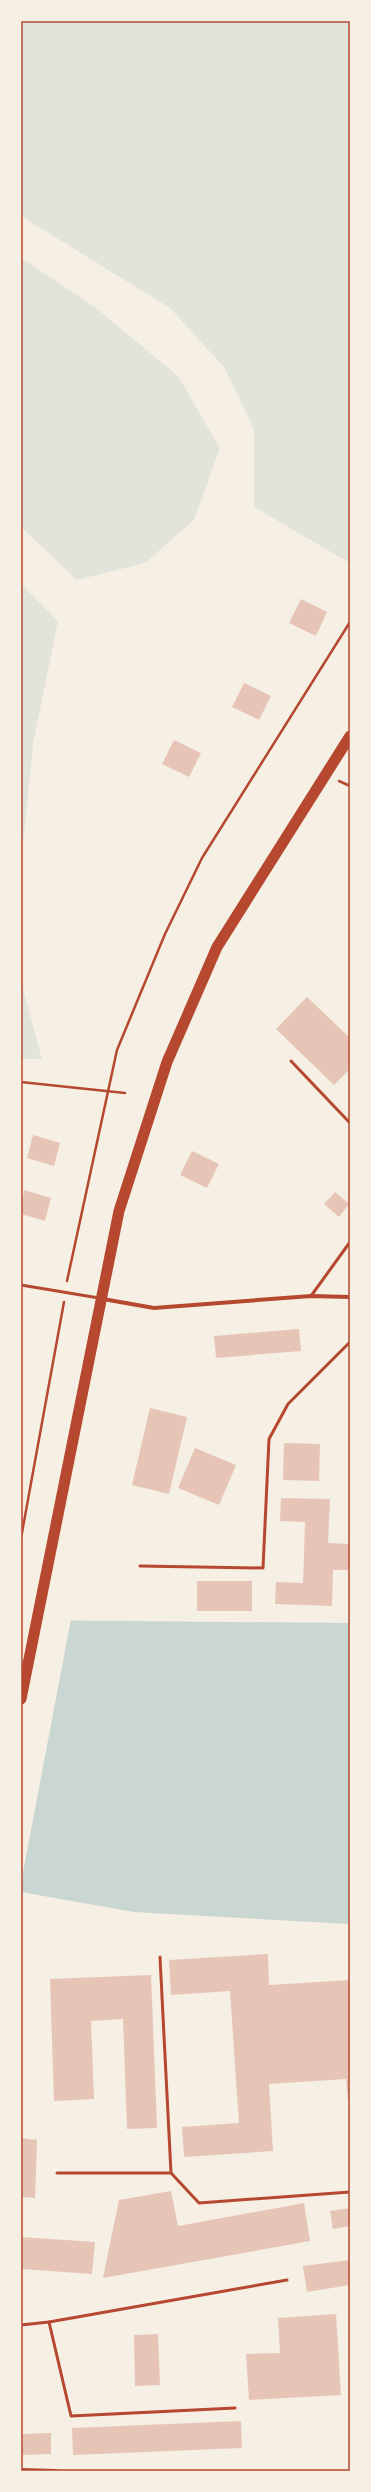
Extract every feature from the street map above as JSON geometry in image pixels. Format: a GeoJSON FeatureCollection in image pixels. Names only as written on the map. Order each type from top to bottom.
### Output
{"type":"FeatureCollection","features":[{"type":"Feature","properties":{"kind":"highway"},"geometry":{"type":"LineString","coordinates":[[21,1699],[103,1299],[119,1211],[165,1069],[217,946],[350,736]]}},
{"type":"Feature","properties":{"kind":"street"},"geometry":{"type":"LineString","coordinates":[[103,1299],[154,1308],[310,1296],[350,1297]]}},
{"type":"Feature","properties":{"kind":"street"},"geometry":{"type":"LineString","coordinates":[[21,2470],[56,2471]]}},
{"type":"Feature","properties":{"kind":"lane"},"geometry":{"type":"LineString","coordinates":[[291,1061],[350,1123]]}},
{"type":"Feature","properties":{"kind":"lane"},"geometry":{"type":"LineString","coordinates":[[310,1296],[350,1242]]}},
{"type":"Feature","properties":{"kind":"lane"},"geometry":{"type":"LineString","coordinates":[[21,1285],[103,1299]]}},
{"type":"Feature","properties":{"kind":"lane"},"geometry":{"type":"LineString","coordinates":[[140,1566],[264,1568],[269,1439],[288,1404],[350,1342]]}},
{"type":"Feature","properties":{"kind":"lane"},"geometry":{"type":"LineString","coordinates":[[160,1957],[171,2173],[199,2203],[350,2192]]}},
{"type":"Feature","properties":{"kind":"lane"},"geometry":{"type":"LineString","coordinates":[[57,2173],[171,2173]]}},
{"type":"Feature","properties":{"kind":"lane"},"geometry":{"type":"LineString","coordinates":[[21,2325],[49,2322],[287,2280]]}},
{"type":"Feature","properties":{"kind":"lane"},"geometry":{"type":"LineString","coordinates":[[49,2322],[71,2416],[235,2408]]}},
{"type":"Feature","properties":{"kind":"path"},"geometry":{"type":"LineString","coordinates":[[21,1538],[74,1240],[117,1050],[165,934],[202,858],[350,622]]}},
{"type":"Feature","properties":{"kind":"path"},"geometry":{"type":"LineString","coordinates":[[21,1082],[125,1093]]}},
{"type":"Feature","properties":{"kind":"shaded area"},"geometry":{"type":"Polygon","coordinates":[[[21,21],[350,21],[350,563],[254,507],[254,429],[224,367],[170,308],[21,216],[21,21]]]}},
{"type":"Feature","properties":{"kind":"shaded area"},"geometry":{"type":"Polygon","coordinates":[[[21,258],[96,308],[178,376],[220,448],[194,520],[145,563],[77,580],[21,527],[21,258]]]}},
{"type":"Feature","properties":{"kind":"shaded area"},"geometry":{"type":"Polygon","coordinates":[[[21,584],[58,621],[33,744],[21,865],[21,584]]]}},
{"type":"Feature","properties":{"kind":"shaded area"},"geometry":{"type":"Polygon","coordinates":[[[21,965],[24,993],[42,1059],[21,1059],[21,965]]]}},
{"type":"Feature","properties":{"kind":"shaded area"},"geometry":{"type":"Polygon","coordinates":[[[21,1620],[350,1623],[350,1924],[134,1912],[21,1892],[21,1620]]]}},
{"type":"Feature","properties":{"kind":"pier"},"geometry":{"type":"Polygon","coordinates":[[[21,1618],[71,1619],[21,1883],[21,1618]]]}},
{"type":"Feature","properties":{"kind":"building"},"geometry":{"type":"Polygon","coordinates":[[[301,599],[327,612],[316,636],[289,623],[301,599]]]}},
{"type":"Feature","properties":{"kind":"building"},"geometry":{"type":"Polygon","coordinates":[[[244,683],[271,696],[259,720],[232,707],[244,683]]]}},
{"type":"Feature","properties":{"kind":"building"},"geometry":{"type":"Polygon","coordinates":[[[174,740],[201,753],[189,777],[162,764],[174,740]]]}},
{"type":"Feature","properties":{"kind":"building"},"geometry":{"type":"Polygon","coordinates":[[[307,997],[350,1038],[350,1069],[334,1085],[276,1029],[307,997]]]}},
{"type":"Feature","properties":{"kind":"building"},"geometry":{"type":"Polygon","coordinates":[[[33,1135],[60,1143],[54,1166],[27,1158],[33,1135]]]}},
{"type":"Feature","properties":{"kind":"building"},"geometry":{"type":"Polygon","coordinates":[[[192,1151],[219,1164],[207,1188],[180,1175],[192,1151]]]}},
{"type":"Feature","properties":{"kind":"building"},"geometry":{"type":"Polygon","coordinates":[[[24,1190],[51,1198],[45,1221],[21,1214],[24,1190]]]}},
{"type":"Feature","properties":{"kind":"building"},"geometry":{"type":"Polygon","coordinates":[[[335,1192],[349,1204],[339,1217],[324,1204],[335,1192]]]}},
{"type":"Feature","properties":{"kind":"building"},"geometry":{"type":"Polygon","coordinates":[[[299,1329],[301,1351],[216,1358],[214,1336],[299,1329]]]}},
{"type":"Feature","properties":{"kind":"building"},"geometry":{"type":"Polygon","coordinates":[[[150,1408],[187,1417],[169,1494],[132,1485],[150,1408]]]}},
{"type":"Feature","properties":{"kind":"building"},"geometry":{"type":"Polygon","coordinates":[[[284,1443],[320,1444],[319,1481],[283,1480],[284,1443]]]}},
{"type":"Feature","properties":{"kind":"building"},"geometry":{"type":"Polygon","coordinates":[[[195,1448],[236,1465],[219,1505],[178,1488],[195,1448]]]}},
{"type":"Feature","properties":{"kind":"building"},"geometry":{"type":"Polygon","coordinates":[[[281,1498],[330,1499],[328,1543],[350,1544],[350,1570],[333,1570],[332,1606],[275,1604],[276,1582],[303,1583],[305,1522],[280,1521],[281,1498]]]}},
{"type":"Feature","properties":{"kind":"building"},"geometry":{"type":"Polygon","coordinates":[[[197,1581],[252,1581],[252,1611],[197,1611],[197,1581]]]}},
{"type":"Feature","properties":{"kind":"building"},"geometry":{"type":"Polygon","coordinates":[[[268,1954],[269,1985],[350,1980],[350,2101],[348,2101],[346,2079],[269,2084],[273,2151],[184,2157],[182,2127],[239,2123],[230,1991],[171,1995],[169,1960],[268,1954]]]}},
{"type":"Feature","properties":{"kind":"building"},"geometry":{"type":"Polygon","coordinates":[[[151,1975],[157,2128],[127,2129],[123,2019],[91,2021],[94,2099],[54,2101],[50,1979],[151,1975]]]}},
{"type":"Feature","properties":{"kind":"building"},"geometry":{"type":"Polygon","coordinates":[[[21,2138],[37,2140],[35,2198],[21,2197],[21,2138]]]}},
{"type":"Feature","properties":{"kind":"building"},"geometry":{"type":"Polygon","coordinates":[[[171,2191],[178,2226],[304,2203],[310,2241],[103,2278],[119,2200],[171,2191]]]}},
{"type":"Feature","properties":{"kind":"building"},"geometry":{"type":"Polygon","coordinates":[[[350,2208],[350,2226],[333,2229],[330,2211],[350,2208]]]}},
{"type":"Feature","properties":{"kind":"building"},"geometry":{"type":"Polygon","coordinates":[[[21,2237],[95,2242],[92,2274],[21,2269],[21,2237]]]}},
{"type":"Feature","properties":{"kind":"building"},"geometry":{"type":"Polygon","coordinates":[[[350,2260],[350,2285],[307,2292],[303,2266],[350,2260]]]}},
{"type":"Feature","properties":{"kind":"building"},"geometry":{"type":"Polygon","coordinates":[[[336,2314],[341,2395],[249,2400],[246,2354],[280,2353],[278,2318],[336,2314]]]}},
{"type":"Feature","properties":{"kind":"building"},"geometry":{"type":"Polygon","coordinates":[[[158,2334],[160,2385],[135,2386],[134,2335],[158,2334]]]}},
{"type":"Feature","properties":{"kind":"building"},"geometry":{"type":"Polygon","coordinates":[[[241,2421],[242,2448],[73,2455],[72,2428],[241,2421]]]}},
{"type":"Feature","properties":{"kind":"building"},"geometry":{"type":"Polygon","coordinates":[[[51,2433],[51,2454],[21,2455],[21,2434],[51,2433]]]}}]}
